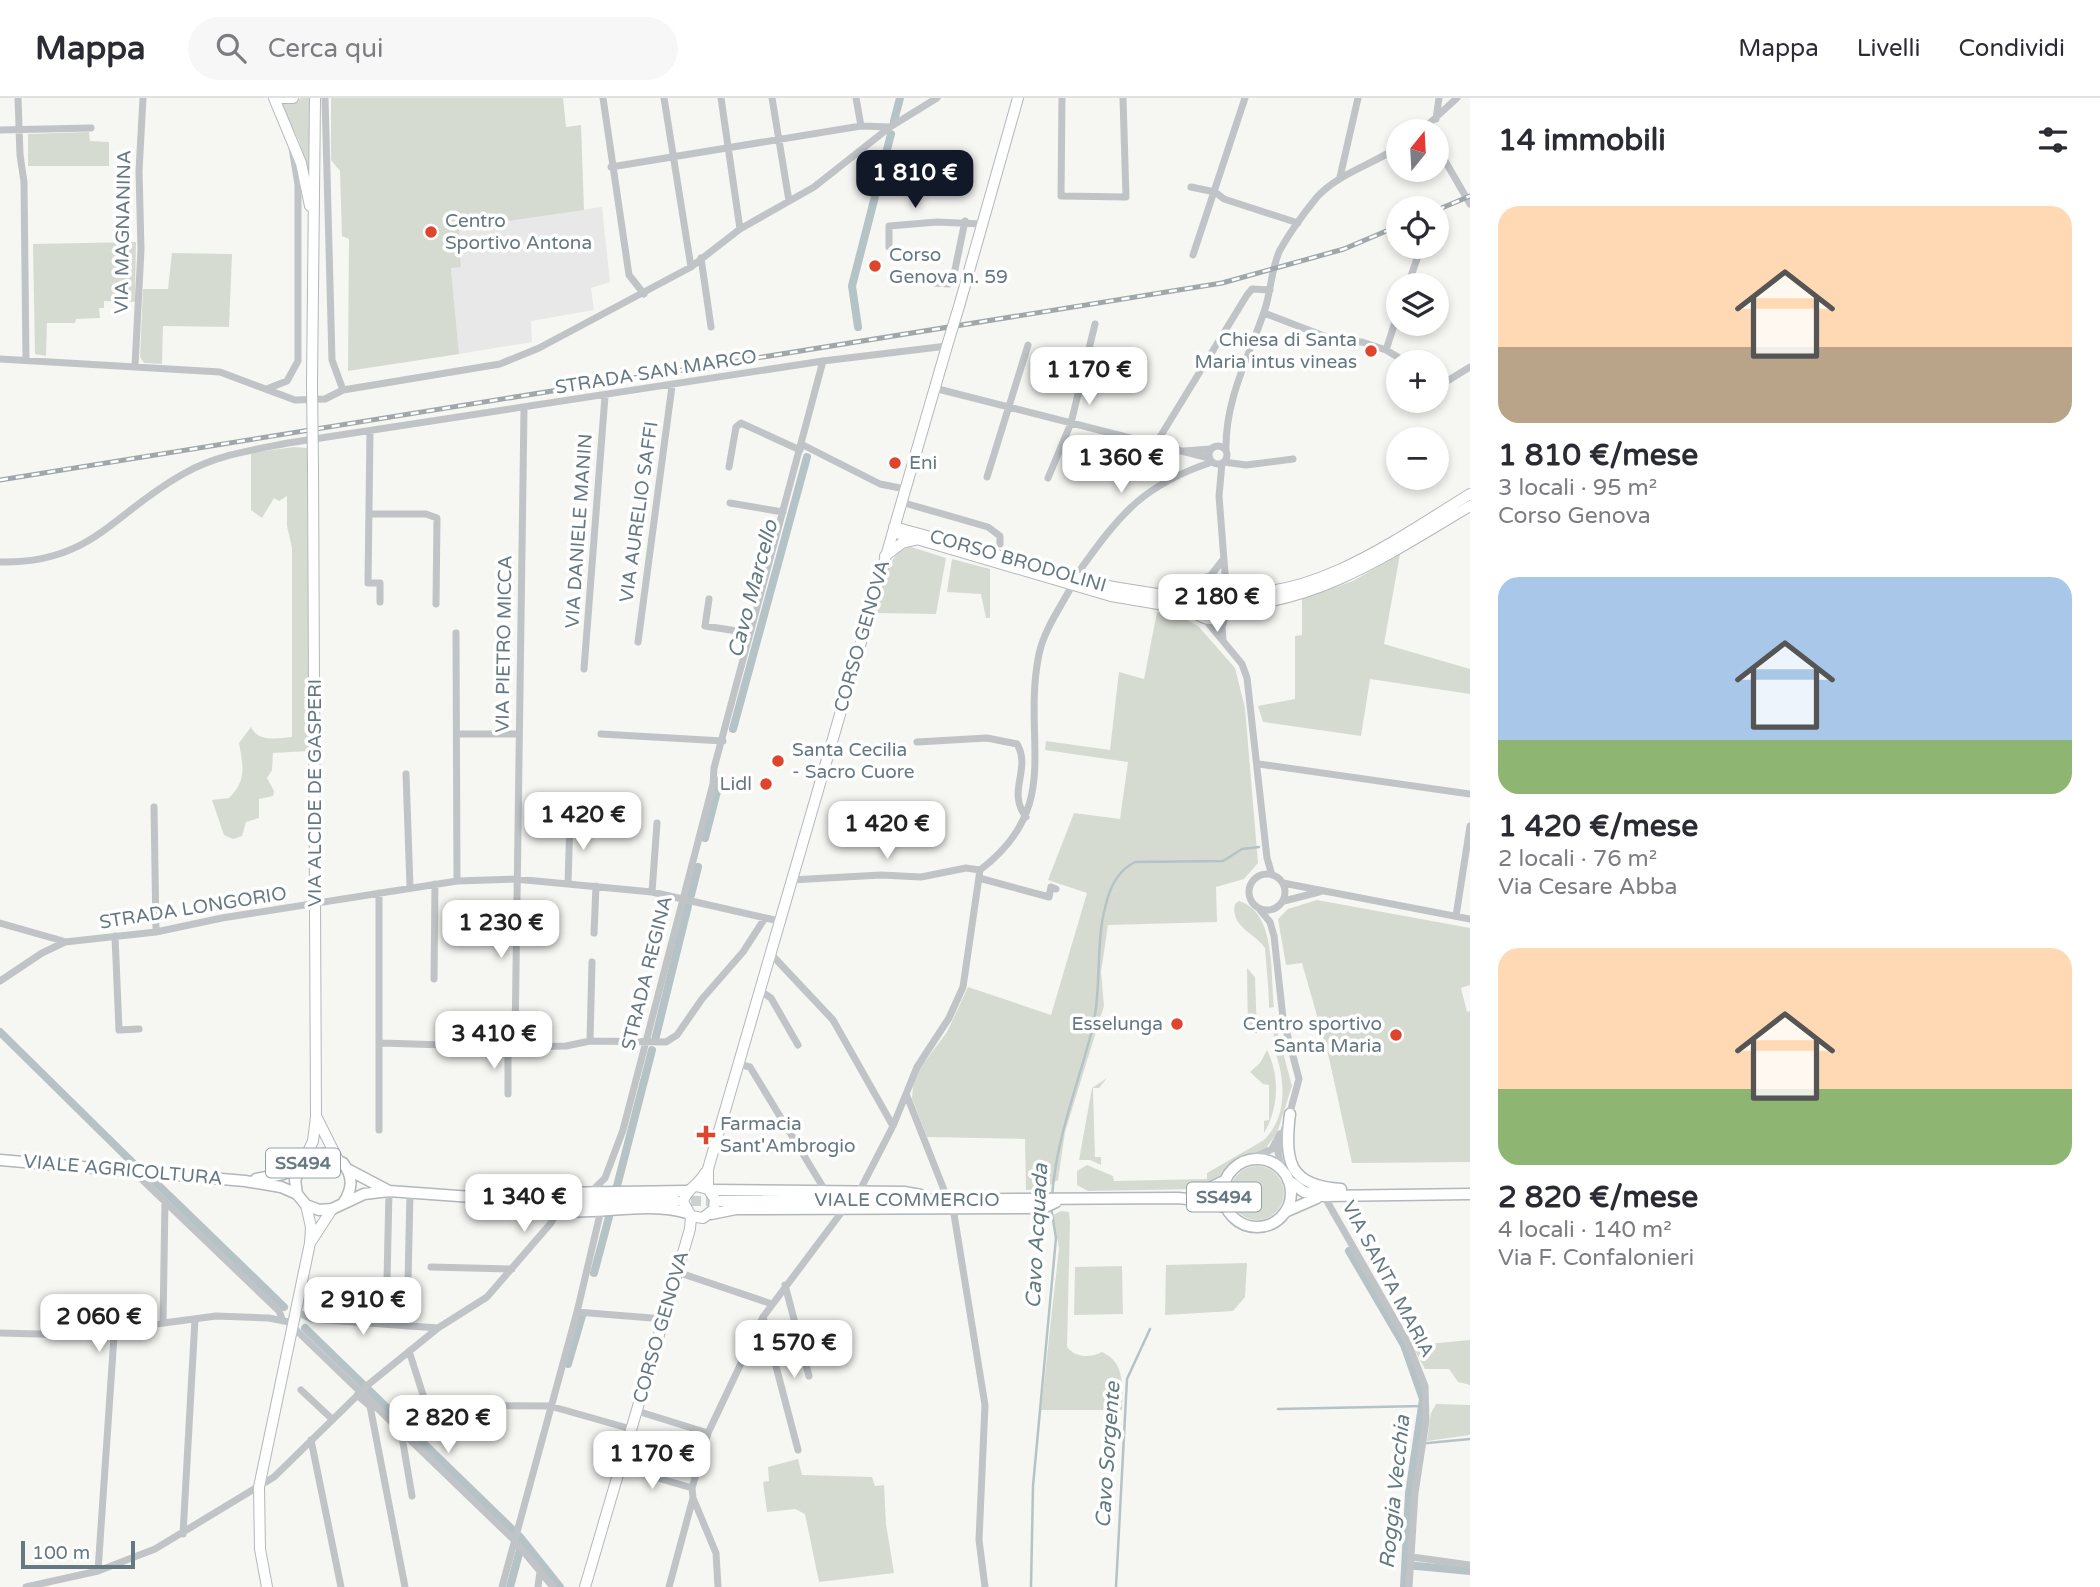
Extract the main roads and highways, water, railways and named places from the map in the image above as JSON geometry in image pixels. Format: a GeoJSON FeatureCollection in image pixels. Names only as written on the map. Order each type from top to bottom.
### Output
{"type":"FeatureCollection","features":[{"type":"Feature","properties":{"kind":"main road"},"geometry":{"type":"LineString","coordinates":[[274,98],[301,163],[312,215]]}},
{"type":"Feature","properties":{"kind":"main road"},"geometry":{"type":"LineString","coordinates":[[280,98],[293,98]]}},
{"type":"Feature","properties":{"kind":"main road"},"geometry":{"type":"LineString","coordinates":[[312,215],[315,186],[315,98]]}},
{"type":"Feature","properties":{"kind":"main road","name":"CORSO GENOVA"},"geometry":{"type":"LineString","coordinates":[[711,1214],[715,1204],[709,1190],[708,1169],[1018,98]]}},
{"type":"Feature","properties":{"kind":"main road","name":"VIA ALCIDE DE GASPERI"},"geometry":{"type":"LineString","coordinates":[[302,1164],[313,1141],[316,1117],[312,215]]}},
{"type":"Feature","properties":{"kind":"main road"},"geometry":{"type":"LineString","coordinates":[[1194,610],[1191,601],[1203,581],[1218,580],[1228,589],[1251,594],[1327,575],[1355,563],[1470,494]]}},
{"type":"Feature","properties":{"kind":"main road","name":"CORSO BRODOLINI"},"geometry":{"type":"LineString","coordinates":[[900,506],[917,537]]}},
{"type":"Feature","properties":{"kind":"main road"},"geometry":{"type":"LineString","coordinates":[[1228,589],[1229,609],[1254,606],[1287,597],[1349,576],[1470,506]]}},
{"type":"Feature","properties":{"kind":"main road","name":"CORSO BRODOLINI"},"geometry":{"type":"LineString","coordinates":[[893,530],[1111,596],[1194,610],[1204,618],[1217,619],[1229,609]]}},
{"type":"Feature","properties":{"kind":"main road","name":"CORSO BRODOLINI"},"geometry":{"type":"LineString","coordinates":[[885,556],[917,537],[1133,591],[1175,596],[1203,581]]}},
{"type":"Feature","properties":{"kind":"main road","name":"VIA ALCIDE DE GASPERI"},"geometry":{"type":"LineString","coordinates":[[316,1117],[337,1158]]}},
{"type":"Feature","properties":{"kind":"main road"},"geometry":{"type":"LineString","coordinates":[[1288,1117],[1286,1148],[1289,1164],[1298,1176],[1329,1188],[1407,1195]]}},
{"type":"Feature","properties":{"kind":"main road","name":"VIALE AGRICOLTURA"},"geometry":{"type":"LineString","coordinates":[[245,1181],[283,1174],[323,1154],[337,1158]]}},
{"type":"Feature","properties":{"kind":"main road","name":"SS494"},"geometry":{"type":"LineString","coordinates":[[337,1158],[348,1170],[389,1191]]}},
{"type":"Feature","properties":{"kind":"main road","name":"VIALE AGRICOLTURA"},"geometry":{"type":"LineString","coordinates":[[0,1160],[245,1181],[281,1187],[298,1194]]}},
{"type":"Feature","properties":{"kind":"main road","name":"VIALE COMMERCIO"},"geometry":{"type":"LineString","coordinates":[[1178,1198],[1202,1193],[1226,1180],[1233,1170],[1249,1160],[1267,1161],[1304,1192],[1324,1196]]}},
{"type":"Feature","properties":{"kind":"main road","name":"SS494"},"geometry":{"type":"LineString","coordinates":[[302,1164],[295,1180],[298,1194],[306,1205],[319,1210],[332,1209],[364,1194],[389,1191],[517,1200],[676,1201]]}},
{"type":"Feature","properties":{"kind":"main road","name":"CORSO GENOVA"},"geometry":{"type":"LineString","coordinates":[[692,1189],[708,1169]]}},
{"type":"Feature","properties":{"kind":"main road","name":"SS494"},"geometry":{"type":"LineString","coordinates":[[344,1202],[351,1186],[348,1170]]}},
{"type":"Feature","properties":{"kind":"main road","name":"SS494"},"geometry":{"type":"LineString","coordinates":[[1284,1212],[1291,1197],[1285,1175]]}},
{"type":"Feature","properties":{"kind":"main road","name":"SS494"},"geometry":{"type":"LineString","coordinates":[[1226,1180],[1224,1195],[1227,1208]]}},
{"type":"Feature","properties":{"kind":"main road"},"geometry":{"type":"LineString","coordinates":[[692,1189],[683,1202],[692,1216]]}},
{"type":"Feature","properties":{"kind":"main road"},"geometry":{"type":"LineString","coordinates":[[517,1200],[545,1194],[692,1189],[904,1192],[950,1204]]}},
{"type":"Feature","properties":{"kind":"main road","name":"VIALE COMMERCIO"},"geometry":{"type":"LineString","coordinates":[[721,1201],[950,1204],[1178,1198],[1206,1201],[1227,1208],[1235,1218],[1252,1226],[1271,1224],[1284,1212],[1305,1200],[1324,1196],[1470,1194]]}},
{"type":"Feature","properties":{"kind":"main road"},"geometry":{"type":"LineString","coordinates":[[517,1200],[558,1210],[664,1210],[692,1216],[736,1209],[844,1209],[950,1204]]}},
{"type":"Feature","properties":{"kind":"main road"},"geometry":{"type":"LineString","coordinates":[[267,1587],[260,1549],[259,1487],[290,1324],[297,1312],[310,1243],[311,1227],[306,1205]]}},
{"type":"Feature","properties":{"kind":"main road"},"geometry":{"type":"LineString","coordinates":[[310,1243],[332,1209]]}},
{"type":"Feature","properties":{"kind":"main road","name":"CORSO GENOVA"},"geometry":{"type":"LineString","coordinates":[[585,1587],[692,1216]]}},
{"type":"Feature","properties":{"kind":"waterway","name":"Cavo Marcello"},"geometry":{"type":"LineString","coordinates":[[894,121],[900,98]]}},
{"type":"Feature","properties":{"kind":"waterway","name":"Cavo Marcello"},"geometry":{"type":"LineString","coordinates":[[858,327],[852,286],[891,134]]}},
{"type":"Feature","properties":{"kind":"waterway","name":"Cavo Marcello"},"geometry":{"type":"LineString","coordinates":[[733,729],[807,457]]}},
{"type":"Feature","properties":{"kind":"waterway","name":"Roggia Vecchia"},"geometry":{"type":"LineString","coordinates":[[705,838],[720,780]]}},
{"type":"Feature","properties":{"kind":"waterway","name":"Cavo Acquada"},"geometry":{"type":"LineString","coordinates":[[1052,1197],[1058,1153],[1096,1011],[1103,919],[1113,885],[1124,870],[1135,862],[1223,861],[1242,849],[1259,847]]}},
{"type":"Feature","properties":{"kind":"waterway","name":"Cavo Marcello"},"geometry":{"type":"LineString","coordinates":[[691,895],[698,867]]}},
{"type":"Feature","properties":{"kind":"waterway","name":"Cavo Marcello"},"geometry":{"type":"LineString","coordinates":[[655,1040],[688,906]]}},
{"type":"Feature","properties":{"kind":"waterway"},"geometry":{"type":"LineString","coordinates":[[0,1032],[135,1165]]}},
{"type":"Feature","properties":{"kind":"waterway","name":"Cavo Marcello"},"geometry":{"type":"LineString","coordinates":[[616,1190],[652,1050]]}},
{"type":"Feature","properties":{"kind":"waterway"},"geometry":{"type":"LineString","coordinates":[[154,1181],[284,1307]]}},
{"type":"Feature","properties":{"kind":"waterway","name":"Cavo Acquada"},"geometry":{"type":"LineString","coordinates":[[1031,1587],[1033,1486],[1056,1238],[1051,1207]]}},
{"type":"Feature","properties":{"kind":"waterway","name":"Cavo Marcello"},"geometry":{"type":"LineString","coordinates":[[594,1273],[609,1217]]}},
{"type":"Feature","properties":{"kind":"waterway","name":"Roggia Vecchia"},"geometry":{"type":"LineString","coordinates":[[1349,1251],[1404,1345],[1423,1399],[1409,1493],[1404,1587]]}},
{"type":"Feature","properties":{"kind":"waterway","name":"Cavo Marcello"},"geometry":{"type":"LineString","coordinates":[[568,1364],[582,1316]]}},
{"type":"Feature","properties":{"kind":"waterway"},"geometry":{"type":"LineString","coordinates":[[305,1328],[520,1537],[560,1587]]}},
{"type":"Feature","properties":{"kind":"waterway","name":"Cavo Sorgente"},"geometry":{"type":"LineString","coordinates":[[1116,1587],[1127,1379],[1150,1329]]}},
{"type":"Feature","properties":{"kind":"waterway"},"geometry":{"type":"LineString","coordinates":[[1278,1409],[1423,1406]]}},
{"type":"Feature","properties":{"kind":"waterway"},"geometry":{"type":"LineString","coordinates":[[1417,1444],[1470,1439]]}},
{"type":"Feature","properties":{"kind":"waterway","name":"Cavo Marcello"},"geometry":{"type":"LineString","coordinates":[[510,1587],[520,1550]]}},
{"type":"Feature","properties":{"kind":"waterway"},"geometry":{"type":"LineString","coordinates":[[1406,1565],[1470,1571]]}},
{"type":"Feature","properties":{"kind":"tunnel"},"geometry":{"type":"LineString","coordinates":[[676,1201],[721,1201]]}},
{"type":"Feature","properties":{"kind":"railway"},"geometry":{"type":"LineString","coordinates":[[1449,205],[1470,196]]}},
{"type":"Feature","properties":{"kind":"railway"},"geometry":{"type":"LineString","coordinates":[[0,480],[1222,283],[1344,249],[1386,231]]}},
{"type":"Feature","properties":{"kind":"place","name":"Centro Sportivo Antona"},"geometry":{"type":"Point","coordinates":[431,232]}},
{"type":"Feature","properties":{"kind":"place","name":"Corso Genova n. 59"},"geometry":{"type":"Point","coordinates":[875,266]}},
{"type":"Feature","properties":{"kind":"place","name":"Chiesa di Santa Maria intus vineas"},"geometry":{"type":"Point","coordinates":[1371,351]}},
{"type":"Feature","properties":{"kind":"place","name":"Eni"},"geometry":{"type":"Point","coordinates":[895,463]}},
{"type":"Feature","properties":{"kind":"place","name":"Santa Cecilia - Sacro Cuore"},"geometry":{"type":"Point","coordinates":[778,761]}},
{"type":"Feature","properties":{"kind":"place","name":"Lidl"},"geometry":{"type":"Point","coordinates":[766,784]}},
{"type":"Feature","properties":{"kind":"place","name":"Esselunga"},"geometry":{"type":"Point","coordinates":[1177,1024]}},
{"type":"Feature","properties":{"kind":"place","name":"Centro sportivo Santa Maria"},"geometry":{"type":"Point","coordinates":[1396,1035]}},
{"type":"Feature","properties":{"kind":"place","name":"Farmacia Sant'Ambrogio"},"geometry":{"type":"Point","coordinates":[706,1135]}}]}
